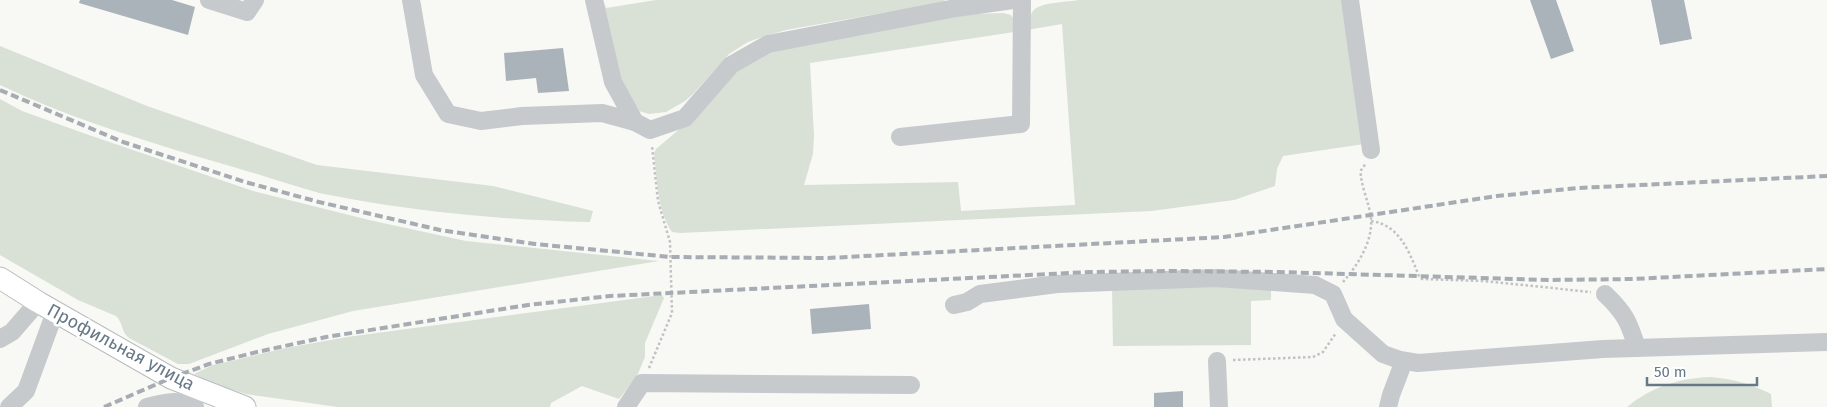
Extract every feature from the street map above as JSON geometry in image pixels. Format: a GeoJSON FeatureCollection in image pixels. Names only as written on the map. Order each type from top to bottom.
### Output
{"type":"FeatureCollection","features":[{"type":"Feature","properties":{"kind":"main road","name":"Профильная улица"},"geometry":{"type":"LineString","coordinates":[[0,278],[46,307],[171,378],[245,407]]}},
{"type":"Feature","properties":{"kind":"street"},"geometry":{"type":"LineString","coordinates":[[210,0],[247,12],[255,0]]}},
{"type":"Feature","properties":{"kind":"street"},"geometry":{"type":"LineString","coordinates":[[412,0],[424,75],[448,114],[481,121],[522,116],[602,113],[642,126],[685,118],[731,65],[768,44],[954,4],[1013,0]]}},
{"type":"Feature","properties":{"kind":"street"},"geometry":{"type":"LineString","coordinates":[[594,0],[614,82],[642,126]]}},
{"type":"Feature","properties":{"kind":"street"},"geometry":{"type":"LineString","coordinates":[[900,137],[1021,124],[1022,0]]}},
{"type":"Feature","properties":{"kind":"street"},"geometry":{"type":"LineString","coordinates":[[1350,0],[1371,150]]}},
{"type":"Feature","properties":{"kind":"street"},"geometry":{"type":"LineString","coordinates":[[954,305],[967,302],[977,295],[1057,284],[1216,278],[1315,285],[1333,294],[1344,319],[1383,354],[1404,361],[1418,363],[1603,349],[1827,342]]}},
{"type":"Feature","properties":{"kind":"street"},"geometry":{"type":"LineString","coordinates":[[1605,294],[1618,306],[1628,321],[1637,348]]}},
{"type":"Feature","properties":{"kind":"street"},"geometry":{"type":"LineString","coordinates":[[0,339],[46,307]]}},
{"type":"Feature","properties":{"kind":"street"},"geometry":{"type":"LineString","coordinates":[[9,407],[26,391],[46,307]]}},
{"type":"Feature","properties":{"kind":"street"},"geometry":{"type":"LineString","coordinates":[[1217,361],[1219,407]]}},
{"type":"Feature","properties":{"kind":"street"},"geometry":{"type":"LineString","coordinates":[[1388,407],[1404,361]]}},
{"type":"Feature","properties":{"kind":"street"},"geometry":{"type":"LineString","coordinates":[[626,407],[642,383],[911,385]]}},
{"type":"Feature","properties":{"kind":"street"},"geometry":{"type":"LineString","coordinates":[[147,407],[165,402],[179,401],[195,407]]}},
{"type":"Feature","properties":{"kind":"path"},"geometry":{"type":"LineString","coordinates":[[642,126],[658,201],[670,242],[672,312],[642,383]]}},
{"type":"Feature","properties":{"kind":"path"},"geometry":{"type":"LineString","coordinates":[[1333,294],[1355,268],[1369,238],[1371,221],[1361,171],[1371,150]]}},
{"type":"Feature","properties":{"kind":"path"},"geometry":{"type":"LineString","coordinates":[[1371,221],[1386,225],[1400,237],[1422,279],[1484,281],[1605,294]]}},
{"type":"Feature","properties":{"kind":"path"},"geometry":{"type":"LineString","coordinates":[[1217,361],[1319,356],[1344,319]]}},
{"type":"Feature","properties":{"kind":"shaded area"},"geometry":{"type":"Polygon","coordinates":[[[598,0],[603,0],[606,8],[656,0],[945,0],[944,2],[786,30],[748,42],[729,54],[685,101],[666,112],[649,114],[639,111],[625,94],[598,0]]]}},
{"type":"Feature","properties":{"kind":"shaded area"},"geometry":{"type":"Polygon","coordinates":[[[1079,0],[1346,0],[1364,144],[1283,156],[1277,169],[1275,186],[1234,200],[1151,211],[680,233],[672,232],[667,223],[659,194],[654,153],[656,149],[688,122],[701,104],[759,51],[970,14],[1003,13],[1011,15],[1014,32],[810,63],[814,135],[813,154],[804,185],[958,182],[961,211],[1075,205],[1062,24],[1027,30],[1031,15],[1037,8],[1048,4],[1079,0]]]}},
{"type":"Feature","properties":{"kind":"shaded area"},"geometry":{"type":"Polygon","coordinates":[[[0,46],[147,106],[317,165],[493,186],[593,211],[590,222],[454,214],[386,205],[319,193],[119,132],[23,96],[0,85],[0,46]]]}},
{"type":"Feature","properties":{"kind":"shaded area"},"geometry":{"type":"Polygon","coordinates":[[[0,99],[22,111],[253,191],[369,220],[466,241],[659,261],[353,311],[268,334],[189,364],[178,364],[129,338],[116,316],[78,300],[0,255],[0,99]]]}},
{"type":"Feature","properties":{"kind":"shaded area"},"geometry":{"type":"Polygon","coordinates":[[[1271,286],[1271,300],[1251,301],[1251,345],[1113,346],[1112,287],[1271,286]]]}},
{"type":"Feature","properties":{"kind":"shaded area"},"geometry":{"type":"Polygon","coordinates":[[[662,295],[664,298],[645,343],[645,357],[637,376],[619,399],[582,386],[551,403],[550,407],[338,407],[246,394],[214,384],[194,374],[213,365],[286,348],[347,337],[662,295]]]}},
{"type":"Feature","properties":{"kind":"shaded area"},"geometry":{"type":"Polygon","coordinates":[[[1711,377],[1742,382],[1771,394],[1772,407],[1627,407],[1646,394],[1666,385],[1688,379],[1711,377]]]}},
{"type":"Feature","properties":{"kind":"building"},"geometry":{"type":"Polygon","coordinates":[[[80,0],[172,0],[195,7],[188,35],[79,3],[80,0]]]}},
{"type":"Feature","properties":{"kind":"building"},"geometry":{"type":"Polygon","coordinates":[[[1530,0],[1556,0],[1574,51],[1551,59],[1530,0]]]}},
{"type":"Feature","properties":{"kind":"building"},"geometry":{"type":"Polygon","coordinates":[[[1651,0],[1684,0],[1692,39],[1660,45],[1651,0]]]}},
{"type":"Feature","properties":{"kind":"building"},"geometry":{"type":"Polygon","coordinates":[[[563,48],[569,91],[538,93],[536,78],[506,81],[504,53],[563,48]]]}},
{"type":"Feature","properties":{"kind":"building"},"geometry":{"type":"Polygon","coordinates":[[[869,304],[871,329],[812,334],[810,309],[869,304]]]}},
{"type":"Feature","properties":{"kind":"building"},"geometry":{"type":"Polygon","coordinates":[[[1183,391],[1183,407],[1154,407],[1154,393],[1183,391]]]}},
{"type":"Feature","properties":{"kind":"railway"},"geometry":{"type":"LineString","coordinates":[[0,90],[123,142],[245,182],[319,202],[440,230],[535,244],[671,257],[828,258],[1224,237],[1497,196],[1578,188],[1827,176]]}},
{"type":"Feature","properties":{"kind":"railway"},"geometry":{"type":"LineString","coordinates":[[104,407],[209,364],[257,352],[326,337],[528,305],[610,296],[1090,272],[1279,272],[1549,280],[1633,279],[1827,269]]}}]}
